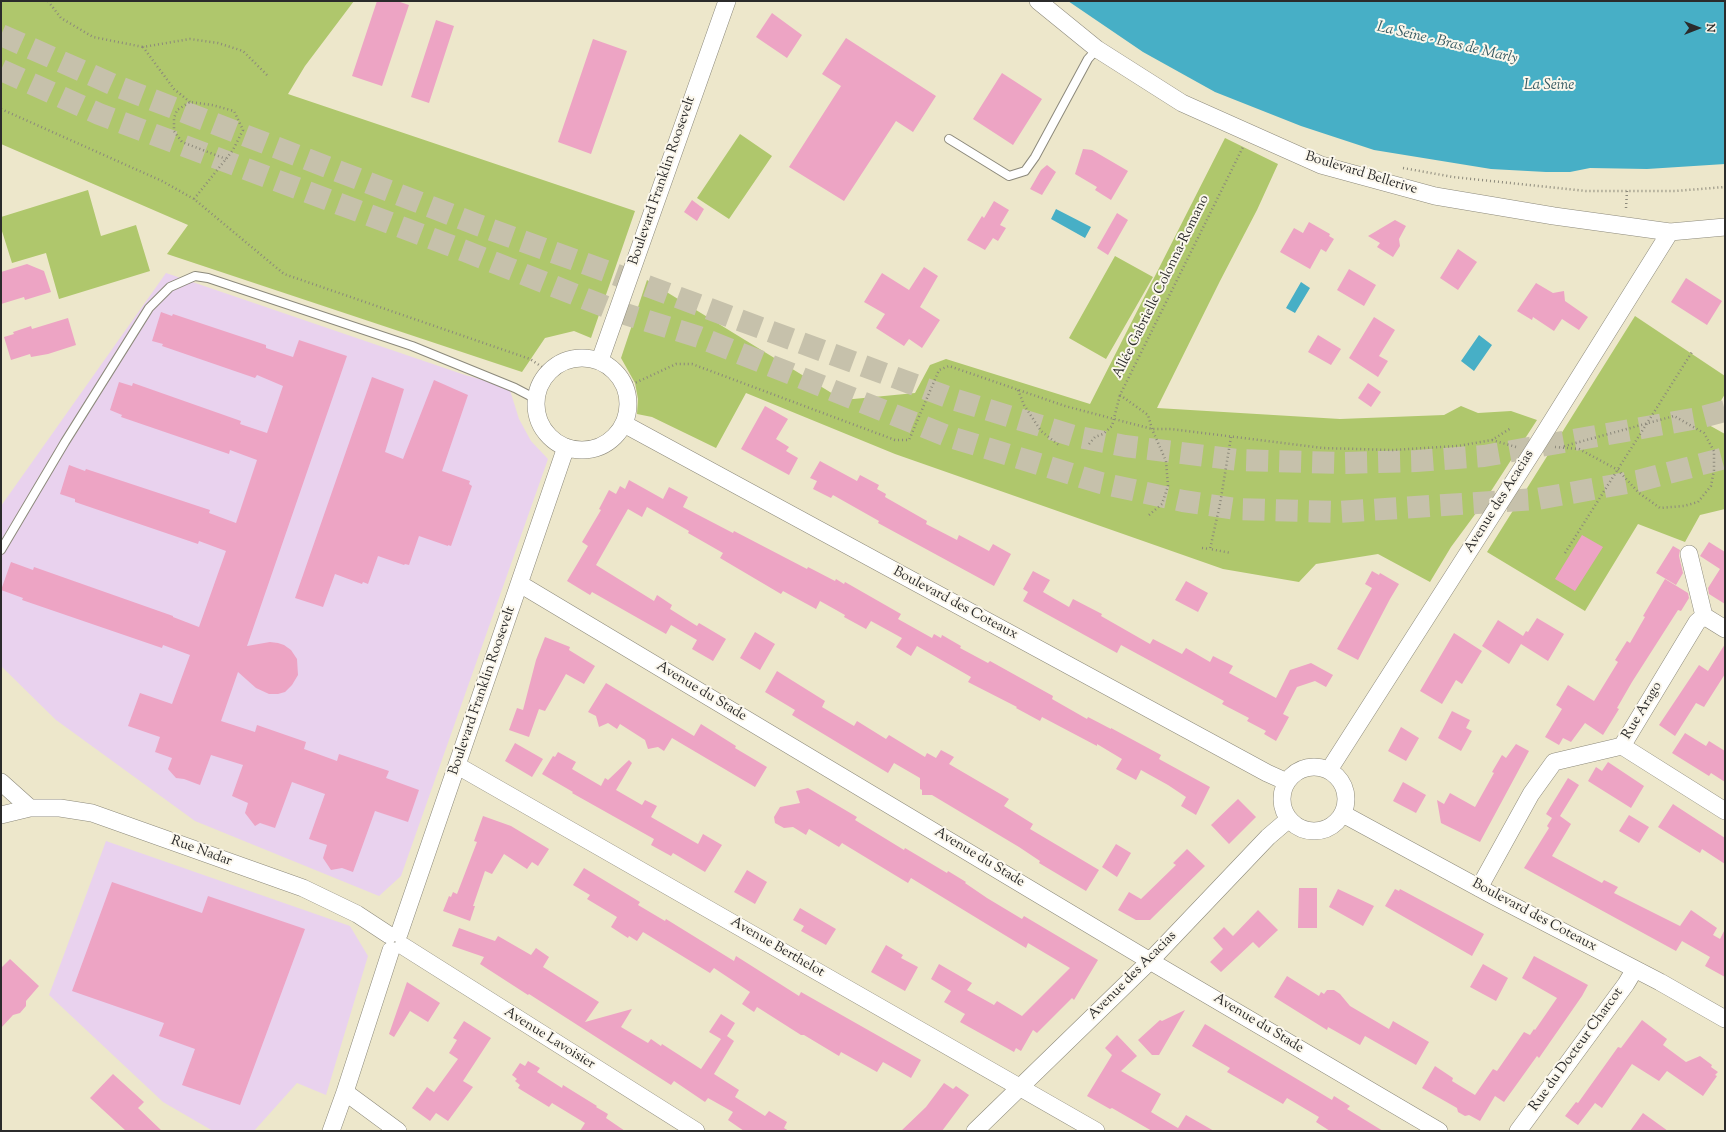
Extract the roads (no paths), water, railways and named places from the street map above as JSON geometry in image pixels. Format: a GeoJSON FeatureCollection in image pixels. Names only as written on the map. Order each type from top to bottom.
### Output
{"type":"FeatureCollection","features":[{"type":"Feature","properties":{"kind":"street","name":"Boulevard Franklin Roosevelt"},"geometry":{"type":"LineString","coordinates":[[600,360],[727,1]]}},
{"type":"Feature","properties":{"kind":"street","name":"Boulevard Bellerive"},"geometry":{"type":"LineString","coordinates":[[1038,1],[1098,49],[1182,103],[1321,165],[1434,196],[1554,216],[1670,232],[1725,227]]}},
{"type":"Feature","properties":{"kind":"street","name":"Avenue des Acacias"},"geometry":{"type":"LineString","coordinates":[[1329,770],[1535,448],[1670,232]]}},
{"type":"Feature","properties":{"kind":"street"},"geometry":{"type":"LineString","coordinates":[[586,357],[600,360],[609,366],[624,382],[628,396],[628,410],[624,424],[616,436],[599,447],[579,450],[566,447],[552,440],[542,428],[537,414],[536,399],[540,384],[548,371],[559,363],[572,358],[586,357]]}},
{"type":"Feature","properties":{"kind":"street","name":"Boulevard des Coteaux"},"geometry":{"type":"LineString","coordinates":[[624,424],[1267,773],[1287,782]]}},
{"type":"Feature","properties":{"kind":"street","name":"Boulevard Franklin Roosevelt"},"geometry":{"type":"LineString","coordinates":[[330,1131],[345,1092],[396,941],[458,766],[566,447]]}},
{"type":"Feature","properties":{"kind":"street"},"geometry":{"type":"LineString","coordinates":[[1689,554],[1704,616],[1725,629]]}},
{"type":"Feature","properties":{"kind":"street","name":"Avenue du Stade"},"geometry":{"type":"LineString","coordinates":[[520,584],[1150,961],[1439,1131]]}},
{"type":"Feature","properties":{"kind":"street","name":"Rue Arago"},"geometry":{"type":"LineString","coordinates":[[1480,888],[1531,794],[1554,762],[1622,746],[1697,622],[1704,616]]}},
{"type":"Feature","properties":{"kind":"street"},"geometry":{"type":"LineString","coordinates":[[1622,746],[1725,811]]}},
{"type":"Feature","properties":{"kind":"street","name":"Avenue Berthelot"},"geometry":{"type":"LineString","coordinates":[[458,766],[1096,1131]]}},
{"type":"Feature","properties":{"kind":"street"},"geometry":{"type":"LineString","coordinates":[[1320,767],[1329,770],[1337,776],[1343,784],[1346,794],[1346,804],[1343,814],[1328,828],[1317,831],[1302,828],[1289,819],[1284,810],[1282,800],[1283,791],[1287,782],[1293,774],[1306,768],[1320,767]]}},
{"type":"Feature","properties":{"kind":"street"},"geometry":{"type":"LineString","coordinates":[[1,782],[30,808]]}},
{"type":"Feature","properties":{"kind":"street","name":"Rue Nadar"},"geometry":{"type":"LineString","coordinates":[[1,815],[30,808],[60,808],[100,816],[303,888],[357,914],[396,941]]}},
{"type":"Feature","properties":{"kind":"street","name":"Boulevard des Coteaux"},"geometry":{"type":"LineString","coordinates":[[1343,814],[1635,969],[1725,1019]]}},
{"type":"Feature","properties":{"kind":"street","name":"Avenue des Acacias"},"geometry":{"type":"LineString","coordinates":[[975,1131],[1150,961],[1268,837],[1289,819]]}},
{"type":"Feature","properties":{"kind":"street","name":"Avenue Lavoisier"},"geometry":{"type":"LineString","coordinates":[[396,941],[696,1131]]}},
{"type":"Feature","properties":{"kind":"street","name":"Rue du Docteur Charcot"},"geometry":{"type":"LineString","coordinates":[[1518,1131],[1626,984],[1635,969]]}},
{"type":"Feature","properties":{"kind":"street"},"geometry":{"type":"LineString","coordinates":[[345,1092],[398,1131]]}},
{"type":"Feature","properties":{"kind":"lane"},"geometry":{"type":"LineString","coordinates":[[949,139],[1009,176],[1025,171],[1035,157],[1088,59],[1098,49]]}},
{"type":"Feature","properties":{"kind":"lane"},"geometry":{"type":"LineString","coordinates":[[1,550],[65,442],[149,308],[170,287],[195,276],[208,278],[412,346],[515,388],[536,399]]}},
{"type":"Feature","properties":{"kind":"water","name":"La Seine"},"geometry":{"type":"Polygon","coordinates":[[[1068,1],[1725,1],[1725,164],[1647,169],[1590,168],[1570,172],[1546,172],[1491,169],[1374,150],[1301,126],[1215,92],[1143,52],[1068,1]]]}},
{"type":"Feature","properties":{"kind":"water"},"geometry":{"type":"Polygon","coordinates":[[[1056,209],[1091,227],[1085,238],[1051,219],[1056,209]]]}},
{"type":"Feature","properties":{"kind":"water"},"geometry":{"type":"Polygon","coordinates":[[[1301,282],[1310,288],[1295,313],[1286,308],[1301,282]]]}},
{"type":"Feature","properties":{"kind":"water"},"geometry":{"type":"Polygon","coordinates":[[[1479,335],[1492,345],[1474,371],[1461,361],[1479,335]]]}},
{"type":"Feature","properties":{"kind":"tunnel"},"geometry":{"type":"LineString","coordinates":[[1,35],[114,85],[478,225],[956,400],[1074,436],[1125,446],[1238,460],[1341,463],[1416,461],[1484,456],[1698,418],[1725,411]]}},
{"type":"Feature","properties":{"kind":"tunnel"},"geometry":{"type":"LineString","coordinates":[[1,70],[99,114],[465,251],[619,312],[699,337],[947,436],[1101,483],[1183,501],[1236,509],[1338,512],[1537,499],[1638,481],[1725,458]]}},
{"type":"Feature","properties":{"kind":"water label","name":"La Seine - Bras de Marly"},"geometry":{"type":"Point","coordinates":[1447,44]}}]}
